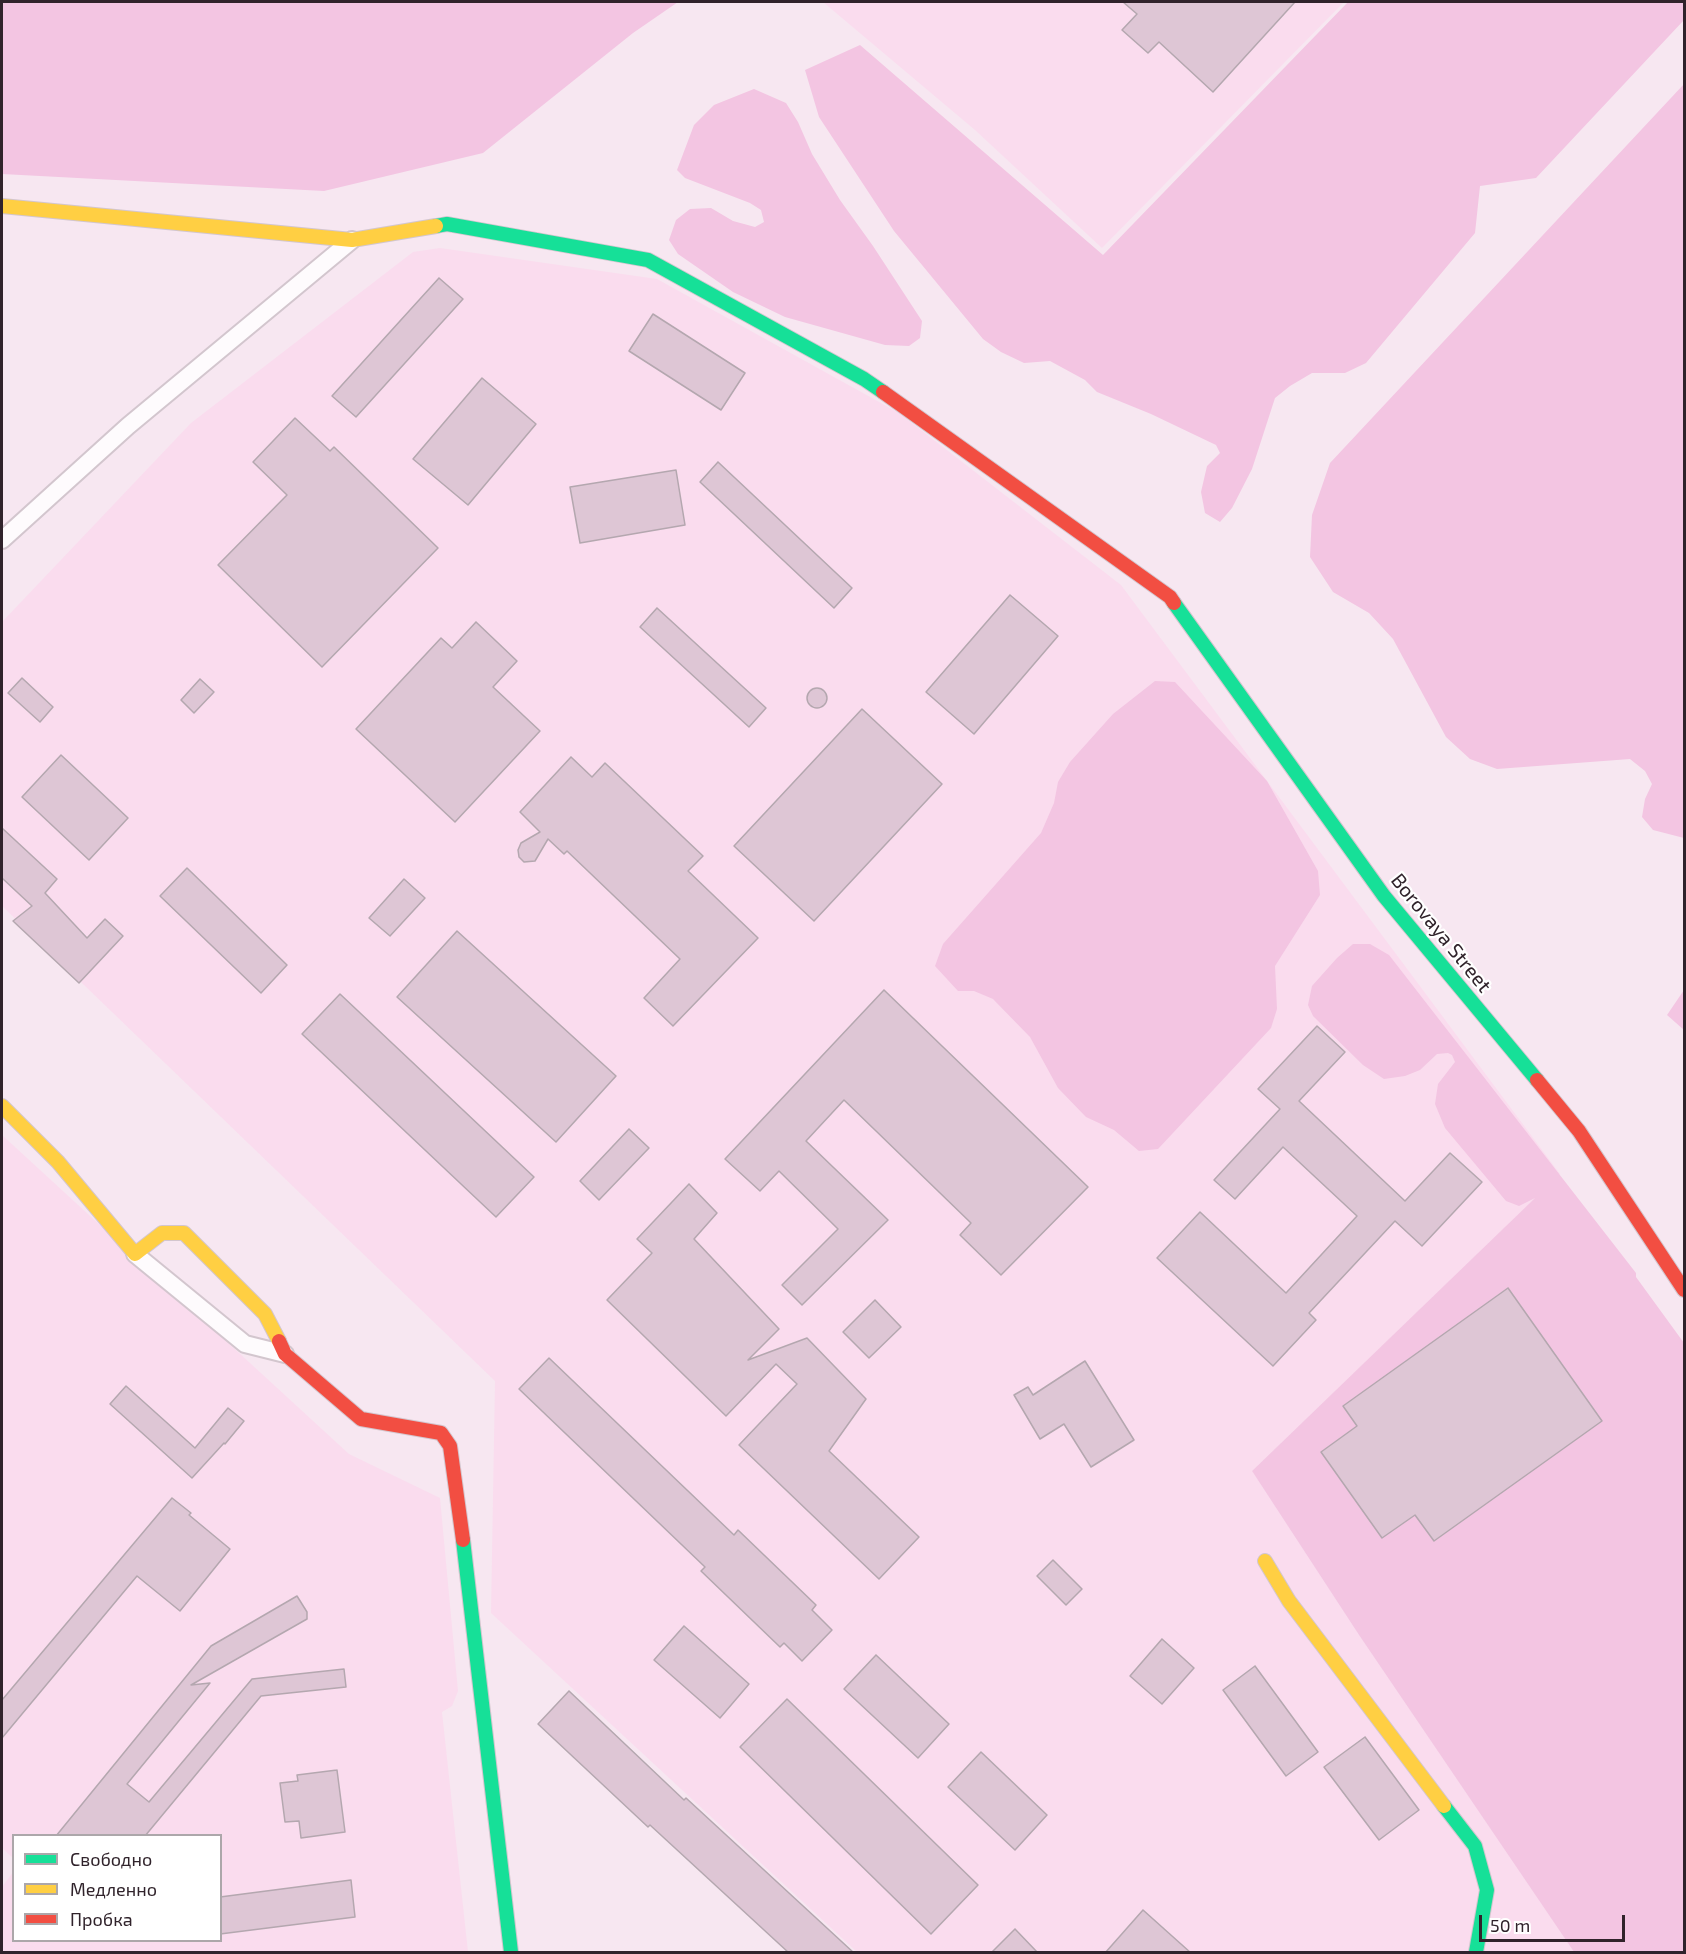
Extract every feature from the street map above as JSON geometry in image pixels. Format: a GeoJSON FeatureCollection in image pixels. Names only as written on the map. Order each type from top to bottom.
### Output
{"type":"FeatureCollection","features":[{"type":"Feature","properties":{"kind":"street","name":"Borovaya Street"},"geometry":{"type":"LineString","coordinates":[[2,206],[352,240],[447,224],[648,260],[864,379],[1170,597],[1276,742],[1384,896],[1579,1131],[1684,1290]]}},
{"type":"Feature","properties":{"kind":"street"},"geometry":{"type":"LineString","coordinates":[[2,540],[128,426],[352,240]]}},
{"type":"Feature","properties":{"kind":"street"},"geometry":{"type":"LineString","coordinates":[[2,1106],[58,1162],[135,1254],[245,1344],[285,1354]]}},
{"type":"Feature","properties":{"kind":"street"},"geometry":{"type":"LineString","coordinates":[[135,1254],[162,1233],[184,1233],[265,1314],[285,1354],[361,1419],[441,1433],[450,1446],[470,1595],[511,1953]]}},
{"type":"Feature","properties":{"kind":"street"},"geometry":{"type":"LineString","coordinates":[[1265,1561],[1289,1601],[1475,1846],[1487,1890],[1476,1953]]}},
{"type":"Feature","properties":{"kind":"shaded area"},"geometry":{"type":"Polygon","coordinates":[[[2,2],[678,2],[633,33],[483,153],[324,191],[2,174],[2,2]]]}},
{"type":"Feature","properties":{"kind":"shaded area"},"geometry":{"type":"Polygon","coordinates":[[[823,2],[1344,2],[1102,248],[975,130],[823,2]]]}},
{"type":"Feature","properties":{"kind":"shaded area"},"geometry":{"type":"Polygon","coordinates":[[[1348,2],[1684,2],[1684,20],[1536,178],[1480,186],[1475,233],[1366,363],[1345,373],[1312,373],[1275,398],[1252,469],[1232,508],[1220,522],[1205,513],[1201,492],[1207,466],[1220,453],[1216,445],[1151,414],[1097,392],[1085,380],[1050,361],[1024,363],[1001,352],[983,339],[894,231],[819,117],[805,70],[860,45],[1103,255],[1348,2]]]}},
{"type":"Feature","properties":{"kind":"shaded area"},"geometry":{"type":"Polygon","coordinates":[[[1684,84],[1684,838],[1653,830],[1642,817],[1645,799],[1652,784],[1645,771],[1630,759],[1497,769],[1470,759],[1446,737],[1393,639],[1369,613],[1333,592],[1310,557],[1312,515],[1330,463],[1684,84]]]}},
{"type":"Feature","properties":{"kind":"shaded area"},"geometry":{"type":"Polygon","coordinates":[[[754,89],[786,103],[798,122],[812,154],[840,200],[922,321],[920,338],[909,346],[885,345],[785,317],[733,292],[678,254],[669,240],[676,220],[690,209],[711,208],[733,221],[755,227],[764,222],[761,210],[750,203],[685,178],[677,170],[694,125],[714,105],[754,89]]]}},
{"type":"Feature","properties":{"kind":"shaded area"},"geometry":{"type":"Polygon","coordinates":[[[440,248],[657,279],[899,413],[1121,585],[1560,1174],[1252,1471],[1359,1635],[1574,1952],[857,1952],[491,1613],[495,1381],[2,906],[2,622],[191,423],[413,252],[440,248]]]}},
{"type":"Feature","properties":{"kind":"shaded area"},"geometry":{"type":"Polygon","coordinates":[[[1155,681],[1175,682],[1267,781],[1318,871],[1320,895],[1275,966],[1277,1009],[1271,1028],[1158,1149],[1139,1151],[1114,1130],[1086,1117],[1058,1088],[1030,1037],[993,999],[974,991],[958,991],[935,966],[943,944],[1041,833],[1054,803],[1058,782],[1070,762],[1113,714],[1155,681]]]}},
{"type":"Feature","properties":{"kind":"shaded area"},"geometry":{"type":"Polygon","coordinates":[[[1353,944],[1370,944],[1389,955],[1636,1273],[1636,1277],[1684,1343],[1684,1952],[1574,1952],[1359,1635],[1252,1471],[1535,1198],[1519,1206],[1506,1201],[1445,1128],[1435,1104],[1438,1084],[1455,1062],[1452,1055],[1437,1054],[1420,1070],[1405,1076],[1384,1079],[1363,1065],[1313,1016],[1308,1005],[1312,986],[1353,944]]]}},
{"type":"Feature","properties":{"kind":"shaded area"},"geometry":{"type":"Polygon","coordinates":[[[1684,990],[1684,1030],[1667,1015],[1684,990]]]}},
{"type":"Feature","properties":{"kind":"shaded area"},"geometry":{"type":"Polygon","coordinates":[[[2,1135],[349,1454],[440,1498],[458,1691],[452,1706],[442,1712],[468,1952],[2,1952],[2,1887],[12,1873],[12,1942],[222,1942],[222,1834],[12,1834],[12,1857],[2,1848],[2,1135]]]}},
{"type":"Feature","properties":{"kind":"building"},"geometry":{"type":"Polygon","coordinates":[[[1123,2],[1295,2],[1213,92],[1159,42],[1148,53],[1122,30],[1137,14],[1123,2]]]}},
{"type":"Feature","properties":{"kind":"building"},"geometry":{"type":"Polygon","coordinates":[[[439,278],[463,299],[356,417],[332,396],[439,278]]]}},
{"type":"Feature","properties":{"kind":"building"},"geometry":{"type":"Polygon","coordinates":[[[653,314],[745,373],[721,410],[629,351],[653,314]]]}},
{"type":"Feature","properties":{"kind":"building"},"geometry":{"type":"Polygon","coordinates":[[[482,378],[536,424],[468,505],[413,459],[482,378]]]}},
{"type":"Feature","properties":{"kind":"building"},"geometry":{"type":"Polygon","coordinates":[[[295,418],[330,451],[334,447],[438,548],[322,667],[218,565],[287,495],[253,462],[295,418]]]}},
{"type":"Feature","properties":{"kind":"building"},"geometry":{"type":"Polygon","coordinates":[[[718,462],[852,588],[834,608],[700,482],[718,462]]]}},
{"type":"Feature","properties":{"kind":"building"},"geometry":{"type":"Polygon","coordinates":[[[676,470],[685,525],[580,543],[570,487],[676,470]]]}},
{"type":"Feature","properties":{"kind":"building"},"geometry":{"type":"Polygon","coordinates":[[[1010,595],[1058,636],[974,734],[926,692],[1010,595]]]}},
{"type":"Feature","properties":{"kind":"building"},"geometry":{"type":"Polygon","coordinates":[[[657,608],[766,708],[749,727],[640,627],[657,608]]]}},
{"type":"Feature","properties":{"kind":"building"},"geometry":{"type":"Polygon","coordinates":[[[476,622],[517,661],[493,687],[540,731],[455,822],[356,729],[441,638],[452,648],[476,622]]]}},
{"type":"Feature","properties":{"kind":"building"},"geometry":{"type":"Polygon","coordinates":[[[22,678],[53,707],[40,722],[8,693],[22,678]]]}},
{"type":"Feature","properties":{"kind":"building"},"geometry":{"type":"Polygon","coordinates":[[[200,679],[214,692],[194,713],[181,700],[200,679]]]}},
{"type":"Feature","properties":{"kind":"building"},"geometry":{"type":"Polygon","coordinates":[[[817,688],[824,691],[827,698],[824,705],[817,708],[810,705],[807,698],[810,691],[817,688]]]}},
{"type":"Feature","properties":{"kind":"building"},"geometry":{"type":"Polygon","coordinates":[[[862,709],[942,784],[814,921],[734,846],[862,709]]]}},
{"type":"Feature","properties":{"kind":"building"},"geometry":{"type":"Polygon","coordinates":[[[61,755],[128,818],[89,860],[22,797],[61,755]]]}},
{"type":"Feature","properties":{"kind":"building"},"geometry":{"type":"Polygon","coordinates":[[[571,757],[592,777],[605,763],[703,856],[688,871],[758,938],[673,1026],[644,998],[680,959],[567,851],[564,854],[548,839],[535,861],[524,862],[519,857],[518,850],[521,843],[540,832],[520,812],[571,757]]]}},
{"type":"Feature","properties":{"kind":"building"},"geometry":{"type":"Polygon","coordinates":[[[2,828],[57,879],[45,893],[87,938],[105,919],[123,936],[79,983],[13,921],[32,906],[2,878],[2,828]]]}},
{"type":"Feature","properties":{"kind":"building"},"geometry":{"type":"Polygon","coordinates":[[[187,868],[287,965],[261,993],[160,896],[187,868]]]}},
{"type":"Feature","properties":{"kind":"building"},"geometry":{"type":"Polygon","coordinates":[[[404,879],[425,898],[390,936],[369,918],[404,879]]]}},
{"type":"Feature","properties":{"kind":"building"},"geometry":{"type":"Polygon","coordinates":[[[457,931],[616,1076],[556,1142],[397,997],[457,931]]]}},
{"type":"Feature","properties":{"kind":"building"},"geometry":{"type":"Polygon","coordinates":[[[884,990],[1088,1187],[1001,1275],[960,1235],[971,1223],[844,1100],[806,1141],[888,1220],[802,1305],[782,1285],[838,1229],[779,1171],[760,1191],[725,1159],[884,990]]]}},
{"type":"Feature","properties":{"kind":"building"},"geometry":{"type":"Polygon","coordinates":[[[340,994],[534,1177],[496,1217],[302,1034],[340,994]]]}},
{"type":"Feature","properties":{"kind":"building"},"geometry":{"type":"Polygon","coordinates":[[[1317,1026],[1345,1052],[1299,1101],[1405,1201],[1450,1153],[1482,1182],[1422,1246],[1395,1221],[1309,1313],[1316,1320],[1273,1366],[1157,1258],[1200,1212],[1286,1293],[1357,1216],[1283,1147],[1235,1199],[1214,1180],[1280,1109],[1258,1089],[1317,1026]]]}},
{"type":"Feature","properties":{"kind":"building"},"geometry":{"type":"Polygon","coordinates":[[[629,1129],[649,1148],[599,1200],[580,1181],[629,1129]]]}},
{"type":"Feature","properties":{"kind":"building"},"geometry":{"type":"Polygon","coordinates":[[[689,1184],[717,1213],[694,1239],[779,1329],[748,1360],[807,1338],[866,1399],[829,1451],[919,1537],[879,1579],[739,1445],[797,1384],[776,1364],[726,1416],[607,1300],[652,1253],[637,1239],[689,1184]]]}},
{"type":"Feature","properties":{"kind":"building"},"geometry":{"type":"Polygon","coordinates":[[[1508,1288],[1602,1421],[1434,1541],[1415,1515],[1382,1538],[1321,1452],[1357,1426],[1343,1406],[1508,1288]]]}},
{"type":"Feature","properties":{"kind":"building"},"geometry":{"type":"Polygon","coordinates":[[[875,1300],[901,1327],[869,1358],[843,1332],[875,1300]]]}},
{"type":"Feature","properties":{"kind":"building"},"geometry":{"type":"Polygon","coordinates":[[[549,1358],[734,1535],[738,1530],[816,1605],[812,1610],[832,1630],[802,1661],[784,1643],[780,1647],[701,1571],[705,1567],[519,1389],[549,1358]]]}},
{"type":"Feature","properties":{"kind":"building"},"geometry":{"type":"Polygon","coordinates":[[[1085,1361],[1134,1440],[1091,1467],[1064,1424],[1040,1439],[1014,1395],[1028,1387],[1033,1395],[1085,1361]]]}},
{"type":"Feature","properties":{"kind":"building"},"geometry":{"type":"Polygon","coordinates":[[[126,1386],[195,1448],[228,1408],[244,1421],[192,1478],[110,1404],[126,1386]]]}},
{"type":"Feature","properties":{"kind":"building"},"geometry":{"type":"Polygon","coordinates":[[[172,1498],[230,1549],[180,1611],[137,1576],[2,1738],[2,1700],[172,1498]]]}},
{"type":"Feature","properties":{"kind":"building"},"geometry":{"type":"Polygon","coordinates":[[[1053,1560],[1082,1589],[1066,1605],[1037,1576],[1053,1560]]]}},
{"type":"Feature","properties":{"kind":"building"},"geometry":{"type":"Polygon","coordinates":[[[297,1596],[307,1612],[307,1619],[191,1685],[210,1683],[127,1784],[149,1802],[252,1679],[344,1669],[346,1687],[261,1696],[147,1834],[58,1834],[211,1646],[297,1596]]]}},
{"type":"Feature","properties":{"kind":"building"},"geometry":{"type":"Polygon","coordinates":[[[684,1626],[749,1684],[720,1718],[654,1660],[684,1626]]]}},
{"type":"Feature","properties":{"kind":"building"},"geometry":{"type":"Polygon","coordinates":[[[1162,1639],[1194,1668],[1162,1704],[1130,1676],[1162,1639]]]}},
{"type":"Feature","properties":{"kind":"building"},"geometry":{"type":"Polygon","coordinates":[[[876,1655],[949,1724],[918,1758],[844,1689],[876,1655]]]}},
{"type":"Feature","properties":{"kind":"building"},"geometry":{"type":"Polygon","coordinates":[[[1255,1666],[1318,1752],[1286,1776],[1223,1690],[1255,1666]]]}},
{"type":"Feature","properties":{"kind":"building"},"geometry":{"type":"Polygon","coordinates":[[[569,1691],[684,1800],[686,1798],[854,1953],[789,1953],[650,1825],[648,1827],[538,1724],[569,1691]]]}},
{"type":"Feature","properties":{"kind":"building"},"geometry":{"type":"Polygon","coordinates":[[[787,1699],[978,1885],[931,1934],[740,1747],[787,1699]]]}},
{"type":"Feature","properties":{"kind":"building"},"geometry":{"type":"Polygon","coordinates":[[[1365,1737],[1419,1810],[1379,1840],[1324,1767],[1365,1737]]]}},
{"type":"Feature","properties":{"kind":"building"},"geometry":{"type":"Polygon","coordinates":[[[981,1752],[1047,1815],[1015,1850],[948,1787],[981,1752]]]}},
{"type":"Feature","properties":{"kind":"building"},"geometry":{"type":"Polygon","coordinates":[[[337,1770],[345,1832],[301,1838],[299,1821],[285,1822],[280,1783],[298,1781],[297,1775],[337,1770]]]}},
{"type":"Feature","properties":{"kind":"building"},"geometry":{"type":"Polygon","coordinates":[[[351,1880],[355,1917],[222,1934],[222,1897],[351,1880]]]}},
{"type":"Feature","properties":{"kind":"building"},"geometry":{"type":"Polygon","coordinates":[[[1143,1910],[1191,1953],[1105,1953],[1143,1910]]]}},
{"type":"Feature","properties":{"kind":"building"},"geometry":{"type":"Polygon","coordinates":[[[1015,1929],[1038,1953],[991,1953],[1015,1929]]]}},
{"type":"Feature","properties":{"kind":"traffic: fast"},"geometry":{"type":"LineString","coordinates":[[436,226],[447,224],[648,260],[864,379],[883,392]]}},
{"type":"Feature","properties":{"kind":"traffic: fast"},"geometry":{"type":"LineString","coordinates":[[1174,603],[1384,896],[1537,1080]]}},
{"type":"Feature","properties":{"kind":"traffic: fast"},"geometry":{"type":"LineString","coordinates":[[463,1540],[511,1952]]}},
{"type":"Feature","properties":{"kind":"traffic: fast"},"geometry":{"type":"LineString","coordinates":[[1444,1806],[1475,1846],[1487,1890],[1476,1952]]}},
{"type":"Feature","properties":{"kind":"traffic: slow"},"geometry":{"type":"LineString","coordinates":[[2,206],[352,240],[436,226]]}},
{"type":"Feature","properties":{"kind":"traffic: slow"},"geometry":{"type":"LineString","coordinates":[[2,1106],[58,1162],[135,1254],[162,1233],[184,1233],[265,1314],[279,1341]]}},
{"type":"Feature","properties":{"kind":"traffic: slow"},"geometry":{"type":"LineString","coordinates":[[1265,1561],[1289,1601],[1444,1806]]}},
{"type":"Feature","properties":{"kind":"traffic: jam"},"geometry":{"type":"LineString","coordinates":[[883,392],[1170,597],[1174,603]]}},
{"type":"Feature","properties":{"kind":"traffic: jam"},"geometry":{"type":"LineString","coordinates":[[1537,1080],[1579,1131],[1684,1290]]}},
{"type":"Feature","properties":{"kind":"traffic: jam"},"geometry":{"type":"LineString","coordinates":[[279,1341],[285,1354],[361,1419],[441,1433],[450,1446],[463,1540]]}}]}
